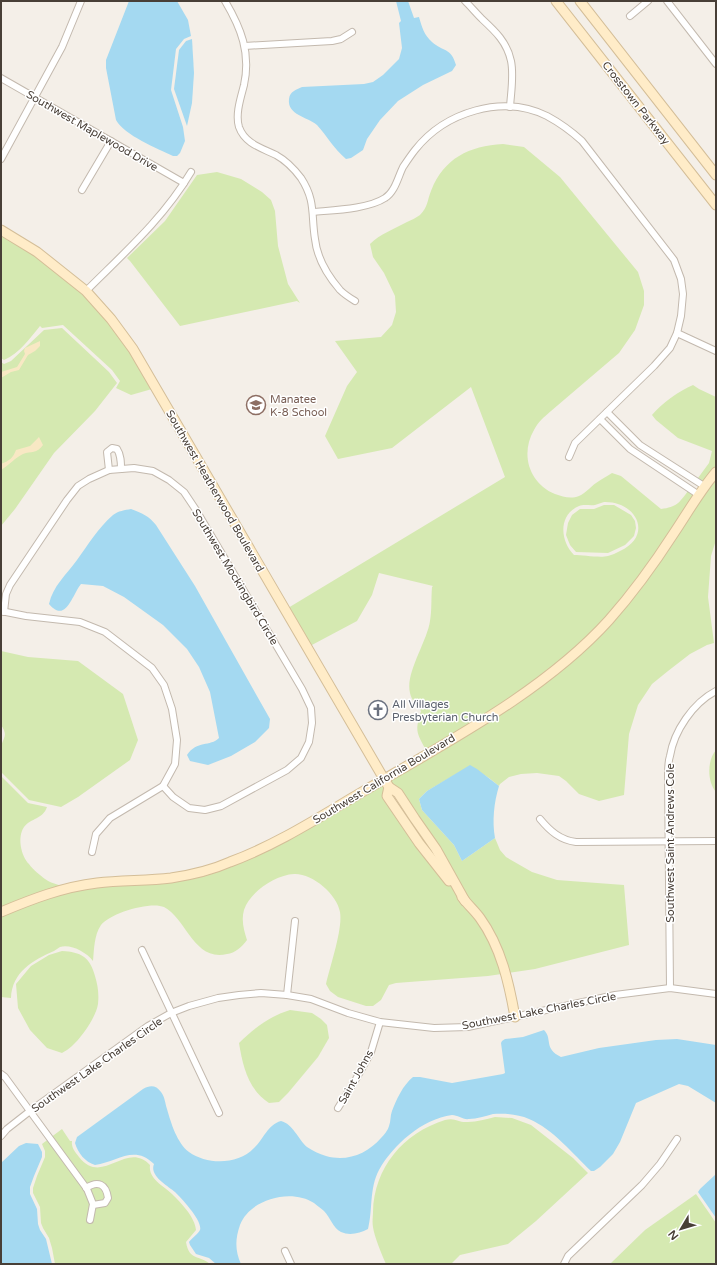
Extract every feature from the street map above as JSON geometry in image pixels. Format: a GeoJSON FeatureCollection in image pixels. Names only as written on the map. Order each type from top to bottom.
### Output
{"type":"FeatureCollection","features":[{"type":"Feature","properties":{"kind":"street"},"geometry":{"type":"LineString","coordinates":[[1,159],[62,47],[81,1]]}},
{"type":"Feature","properties":{"kind":"street"},"geometry":{"type":"LineString","coordinates":[[225,1],[234,17],[245,46],[246,68],[244,84],[239,102],[239,126],[247,139],[257,147],[278,156],[300,177],[310,198],[313,212],[314,239],[323,265],[341,291],[355,301]]}},
{"type":"Feature","properties":{"kind":"street"},"geometry":{"type":"LineString","coordinates":[[465,1],[495,30],[503,40],[508,50],[512,74],[510,107]]}},
{"type":"Feature","properties":{"kind":"street","name":"Crosstown Parkway"},"geometry":{"type":"LineString","coordinates":[[556,1],[716,205]]}},
{"type":"Feature","properties":{"kind":"street","name":"Crosstown Parkway"},"geometry":{"type":"LineString","coordinates":[[580,1],[716,175]]}},
{"type":"Feature","properties":{"kind":"street"},"geometry":{"type":"LineString","coordinates":[[630,16],[648,1]]}},
{"type":"Feature","properties":{"kind":"street"},"geometry":{"type":"LineString","coordinates":[[667,1],[716,64]]}},
{"type":"Feature","properties":{"kind":"street"},"geometry":{"type":"LineString","coordinates":[[245,46],[332,41],[340,39],[352,32]]}},
{"type":"Feature","properties":{"kind":"street","name":"Southwest Maplewood Drive"},"geometry":{"type":"LineString","coordinates":[[1,78],[184,183]]}},
{"type":"Feature","properties":{"kind":"street"},"geometry":{"type":"LineString","coordinates":[[313,212],[372,204],[386,198],[396,185],[407,162],[415,150],[428,136],[445,123],[462,115],[485,108],[510,107],[525,109],[546,116],[565,126],[582,141],[674,260],[681,279],[683,294],[682,316],[677,333],[670,348],[654,366],[575,443],[569,458]]}},
{"type":"Feature","properties":{"kind":"street"},"geometry":{"type":"LineString","coordinates":[[82,190],[111,141]]}},
{"type":"Feature","properties":{"kind":"street"},"geometry":{"type":"LineString","coordinates":[[86,291],[147,232],[191,172]]}},
{"type":"Feature","properties":{"kind":"street","name":"Southwest Heatherwood Boulevard"},"geometry":{"type":"LineString","coordinates":[[1,230],[36,252],[86,291],[133,349],[386,783],[398,793],[436,849],[465,901]]}},
{"type":"Feature","properties":{"kind":"street"},"geometry":{"type":"LineString","coordinates":[[677,333],[716,351]]}},
{"type":"Feature","properties":{"kind":"street"},"geometry":{"type":"LineString","coordinates":[[607,412],[640,445],[704,486]]}},
{"type":"Feature","properties":{"kind":"street"},"geometry":{"type":"LineString","coordinates":[[600,419],[630,449],[699,495]]}},
{"type":"Feature","properties":{"kind":"street"},"geometry":{"type":"LineString","coordinates":[[109,470],[107,452],[112,448],[117,449],[118,451],[121,460],[121,468]]}},
{"type":"Feature","properties":{"kind":"street","name":"Southwest Mockingbird Circle"},"geometry":{"type":"LineString","coordinates":[[3,611],[6,594],[10,585],[78,486],[109,470],[134,468],[153,471],[169,480],[184,492],[298,682],[311,708],[312,723],[309,742],[301,758],[287,770],[221,806],[205,810],[189,808],[173,797],[163,786]]}},
{"type":"Feature","properties":{"kind":"street","name":"Southwest California Boulevard"},"geometry":{"type":"LineString","coordinates":[[1,912],[28,900],[60,890],[96,883],[172,878],[230,863],[275,843],[386,783],[509,703],[574,654],[607,622],[634,591],[704,486],[716,472]]}},
{"type":"Feature","properties":{"kind":"street"},"geometry":{"type":"LineString","coordinates":[[3,611],[26,616],[80,622],[105,632],[152,668],[164,685],[172,709],[177,740],[174,764],[163,786],[110,818],[96,834],[92,852]]}},
{"type":"Feature","properties":{"kind":"street","name":"Southwest Saint Andrews Cole"},"geometry":{"type":"LineString","coordinates":[[670,988],[668,775],[670,756],[682,725],[694,709],[716,691]]}},
{"type":"Feature","properties":{"kind":"street","name":"Southwest Heatherwood Boulevard"},"geometry":{"type":"LineString","coordinates":[[386,783],[387,796],[422,848],[480,918],[497,948],[508,979],[515,1017]]}},
{"type":"Feature","properties":{"kind":"street"},"geometry":{"type":"LineString","coordinates":[[540,819],[554,834],[569,841],[576,842],[716,841]]}},
{"type":"Feature","properties":{"kind":"street"},"geometry":{"type":"LineString","coordinates":[[422,848],[431,842]]}},
{"type":"Feature","properties":{"kind":"street"},"geometry":{"type":"LineString","coordinates":[[286,995],[295,920]]}},
{"type":"Feature","properties":{"kind":"street"},"geometry":{"type":"LineString","coordinates":[[142,950],[219,1113]]}},
{"type":"Feature","properties":{"kind":"street","name":"Southwest Lake Charles Circle"},"geometry":{"type":"LineString","coordinates":[[1,1136],[7,1129],[148,1026],[171,1013],[218,998],[260,993],[286,995],[311,999],[348,1013],[380,1022],[434,1028],[468,1027],[615,995],[670,988],[716,994]]}},
{"type":"Feature","properties":{"kind":"street","name":"Saint Johns"},"geometry":{"type":"LineString","coordinates":[[338,1108],[371,1052],[380,1022]]}},
{"type":"Feature","properties":{"kind":"street"},"geometry":{"type":"LineString","coordinates":[[1,1074],[5,1077],[86,1188],[93,1205],[90,1220]]}},
{"type":"Feature","properties":{"kind":"street"},"geometry":{"type":"LineString","coordinates":[[564,1264],[568,1256],[642,1185],[660,1164],[677,1139]]}},
{"type":"Feature","properties":{"kind":"street"},"geometry":{"type":"LineString","coordinates":[[86,1188],[94,1183],[100,1184],[108,1194],[108,1198],[105,1203],[93,1205]]}},
{"type":"Feature","properties":{"kind":"street"},"geometry":{"type":"LineString","coordinates":[[285,1251],[291,1264]]}},
{"type":"Feature","properties":{"kind":"green space"},"geometry":{"type":"Polygon","coordinates":[[[503,144],[524,147],[560,177],[638,272],[644,291],[644,305],[635,330],[619,353],[539,422],[530,439],[528,449],[528,458],[533,475],[546,489],[555,494],[567,497],[582,495],[596,483],[612,473],[621,476],[661,509],[677,504],[688,491],[695,496],[652,560],[629,591],[604,621],[585,640],[564,659],[520,692],[426,750],[418,735],[417,727],[421,711],[412,698],[409,685],[413,667],[425,638],[431,617],[433,586],[379,573],[372,595],[357,621],[310,646],[288,608],[505,477],[471,387],[392,448],[338,459],[325,436],[347,386],[357,372],[335,341],[381,337],[392,325],[396,312],[395,296],[384,273],[373,257],[370,244],[383,234],[415,218],[423,212],[436,180],[451,162],[469,151],[491,145],[503,144]],[[604,502],[595,505],[581,505],[567,515],[563,529],[564,536],[569,549],[574,555],[605,557],[620,551],[630,544],[636,536],[638,528],[637,520],[625,507],[615,503],[604,502]]]}},
{"type":"Feature","properties":{"kind":"green space"},"geometry":{"type":"Polygon","coordinates":[[[217,172],[241,179],[262,192],[271,200],[275,211],[278,246],[288,284],[300,303],[297,301],[180,326],[127,258],[165,221],[197,175],[217,172]]]}},
{"type":"Feature","properties":{"kind":"green space"},"geometry":{"type":"Polygon","coordinates":[[[1,233],[53,269],[93,303],[121,338],[152,389],[131,395],[116,388],[120,381],[112,370],[63,325],[42,328],[40,326],[15,354],[4,360],[1,358],[1,233]]]}},
{"type":"Feature","properties":{"kind":"green space"},"geometry":{"type":"Polygon","coordinates":[[[62,328],[109,372],[117,383],[95,411],[54,453],[15,509],[1,526],[1,362],[4,364],[11,361],[44,330],[62,328]]]}},
{"type":"Feature","properties":{"kind":"green space"},"geometry":{"type":"Polygon","coordinates":[[[693,385],[716,397],[716,467],[704,482],[698,478],[709,463],[712,451],[678,438],[652,415],[671,397],[693,385]]]}},
{"type":"Feature","properties":{"kind":"green space"},"geometry":{"type":"Polygon","coordinates":[[[716,476],[716,540],[711,556],[708,597],[714,643],[690,654],[652,684],[638,705],[629,734],[624,795],[599,801],[579,794],[559,776],[537,773],[521,774],[509,777],[499,786],[470,766],[427,791],[419,799],[422,810],[454,845],[462,861],[495,838],[500,850],[506,857],[532,872],[557,880],[624,885],[629,945],[535,969],[488,976],[396,983],[389,985],[381,1000],[373,1006],[366,1006],[338,997],[330,991],[326,984],[340,928],[340,912],[338,905],[329,892],[316,881],[308,877],[294,874],[271,881],[257,891],[247,903],[243,914],[243,925],[247,940],[236,951],[216,955],[206,952],[191,938],[172,913],[164,907],[141,907],[121,912],[101,925],[94,947],[93,961],[78,950],[64,946],[60,947],[39,958],[25,968],[15,981],[11,998],[1,997],[1,915],[61,893],[233,864],[247,860],[383,783],[431,857],[436,854],[388,780],[463,736],[609,625],[716,476]]]}},
{"type":"Feature","properties":{"kind":"green space"},"geometry":{"type":"Polygon","coordinates":[[[604,505],[614,505],[631,515],[635,521],[636,528],[634,536],[625,545],[608,553],[576,552],[570,545],[566,535],[568,523],[572,515],[580,509],[594,509],[604,505]]]}},
{"type":"Feature","properties":{"kind":"green space"},"geometry":{"type":"Polygon","coordinates":[[[1,651],[28,657],[78,661],[123,694],[138,740],[130,760],[78,797],[61,807],[29,800],[1,772],[1,746],[5,734],[1,725],[1,651]]]}},
{"type":"Feature","properties":{"kind":"green space"},"geometry":{"type":"Polygon","coordinates":[[[716,750],[716,792],[711,783],[709,771],[711,759],[716,750]]]}},
{"type":"Feature","properties":{"kind":"green space"},"geometry":{"type":"Polygon","coordinates":[[[1,776],[28,803],[47,807],[43,814],[24,827],[20,841],[26,861],[47,880],[62,886],[1,909],[1,776]]]}},
{"type":"Feature","properties":{"kind":"green space"},"geometry":{"type":"Polygon","coordinates":[[[62,951],[79,954],[90,964],[98,987],[98,1004],[94,1015],[84,1032],[70,1048],[62,1053],[47,1048],[30,1030],[18,1008],[16,984],[31,966],[49,955],[62,951]]]}},
{"type":"Feature","properties":{"kind":"green space"},"geometry":{"type":"Polygon","coordinates":[[[290,1010],[312,1013],[321,1019],[327,1025],[329,1038],[318,1057],[288,1093],[279,1102],[269,1103],[251,1084],[242,1061],[239,1043],[250,1032],[263,1023],[290,1010]]]}},
{"type":"Feature","properties":{"kind":"green space"},"geometry":{"type":"Polygon","coordinates":[[[495,1117],[512,1118],[531,1125],[573,1158],[588,1173],[536,1221],[508,1244],[460,1255],[451,1264],[386,1264],[378,1246],[374,1231],[373,1212],[379,1181],[385,1167],[394,1154],[404,1143],[416,1134],[445,1120],[452,1119],[462,1122],[471,1122],[495,1117]]]}},
{"type":"Feature","properties":{"kind":"green space"},"geometry":{"type":"Polygon","coordinates":[[[62,1129],[70,1141],[72,1141],[76,1153],[88,1165],[97,1167],[106,1166],[132,1157],[141,1159],[150,1165],[151,1174],[157,1182],[172,1194],[187,1210],[193,1220],[196,1230],[186,1242],[187,1248],[192,1255],[210,1264],[55,1264],[49,1238],[41,1223],[40,1207],[33,1193],[33,1188],[45,1157],[45,1151],[42,1144],[62,1129]]]}},
{"type":"Feature","properties":{"kind":"green space"},"geometry":{"type":"Polygon","coordinates":[[[696,1194],[716,1223],[716,1264],[610,1264],[645,1230],[696,1194]]]}},
{"type":"Feature","properties":{"kind":"sand"},"geometry":{"type":"Polygon","coordinates":[[[40,341],[40,346],[28,355],[19,370],[11,372],[1,378],[1,372],[17,367],[25,354],[25,348],[40,341]]]}},
{"type":"Feature","properties":{"kind":"sand"},"geometry":{"type":"Polygon","coordinates":[[[39,437],[43,445],[41,448],[36,451],[20,455],[1,470],[1,464],[10,459],[16,450],[30,446],[39,437]]]}},
{"type":"Feature","properties":{"kind":"water"},"geometry":{"type":"Polygon","coordinates":[[[129,1],[177,1],[188,20],[191,36],[184,39],[176,49],[171,90],[183,127],[185,141],[180,153],[177,156],[173,156],[134,136],[120,126],[116,120],[106,68],[106,60],[129,1]]]}},
{"type":"Feature","properties":{"kind":"water"},"geometry":{"type":"Polygon","coordinates":[[[396,1],[408,1],[414,18],[419,17],[427,37],[436,45],[449,52],[452,55],[456,65],[452,71],[423,85],[398,101],[380,120],[367,139],[363,150],[351,158],[346,159],[317,125],[291,109],[289,99],[294,91],[302,87],[364,84],[373,82],[383,75],[399,59],[402,48],[399,23],[401,21],[396,1]]]}},
{"type":"Feature","properties":{"kind":"water"},"geometry":{"type":"Polygon","coordinates":[[[192,39],[194,73],[192,103],[187,126],[174,89],[179,50],[186,41],[192,39]]]}},
{"type":"Feature","properties":{"kind":"water"},"geometry":{"type":"Polygon","coordinates":[[[131,509],[145,515],[156,525],[195,586],[270,719],[269,728],[255,742],[231,756],[208,765],[190,761],[187,755],[195,747],[215,741],[219,738],[210,692],[199,667],[187,649],[163,625],[124,597],[103,586],[81,584],[68,606],[60,611],[49,604],[60,581],[103,525],[115,514],[131,509]]]}},
{"type":"Feature","properties":{"kind":"water"},"geometry":{"type":"Polygon","coordinates":[[[470,765],[499,786],[494,812],[495,838],[462,861],[454,845],[422,810],[419,799],[427,791],[470,765]]]}},
{"type":"Feature","properties":{"kind":"water"},"geometry":{"type":"Polygon","coordinates":[[[544,1030],[547,1033],[550,1047],[555,1054],[561,1057],[599,1048],[656,1040],[677,1039],[716,1045],[716,1103],[688,1086],[679,1084],[636,1103],[620,1142],[613,1154],[594,1171],[591,1171],[554,1135],[538,1123],[525,1117],[493,1114],[472,1119],[465,1119],[452,1115],[441,1117],[419,1128],[400,1143],[392,1151],[379,1170],[372,1192],[368,1229],[355,1234],[344,1233],[336,1228],[326,1213],[314,1203],[294,1196],[272,1199],[253,1208],[245,1216],[240,1225],[236,1245],[241,1264],[216,1264],[209,1258],[196,1254],[189,1242],[200,1230],[198,1221],[182,1199],[157,1177],[154,1173],[154,1164],[147,1158],[139,1155],[132,1155],[95,1165],[82,1157],[75,1143],[77,1137],[143,1089],[153,1086],[159,1090],[163,1096],[173,1126],[181,1143],[189,1152],[204,1159],[222,1161],[240,1158],[254,1148],[272,1126],[281,1121],[289,1125],[304,1144],[314,1151],[334,1158],[349,1157],[363,1152],[375,1144],[385,1134],[390,1122],[391,1113],[398,1098],[403,1088],[413,1077],[452,1083],[503,1074],[505,1073],[502,1041],[505,1039],[523,1037],[544,1030]]]}},
{"type":"Feature","properties":{"kind":"water"},"geometry":{"type":"Polygon","coordinates":[[[26,1143],[38,1144],[42,1152],[42,1157],[30,1187],[30,1194],[37,1209],[38,1224],[46,1239],[52,1264],[2,1264],[1,1261],[1,1163],[19,1146],[26,1143]]]}},
{"type":"Feature","properties":{"kind":"water"},"geometry":{"type":"Polygon","coordinates":[[[716,1174],[716,1218],[698,1192],[716,1174]]]}},
{"type":"Feature","properties":{"kind":"place","name":"Manatee K-8 School"},"geometry":{"type":"Point","coordinates":[256,405]}},
{"type":"Feature","properties":{"kind":"place","name":"All Villages Presbyterian Church"},"geometry":{"type":"Point","coordinates":[378,710]}}]}
